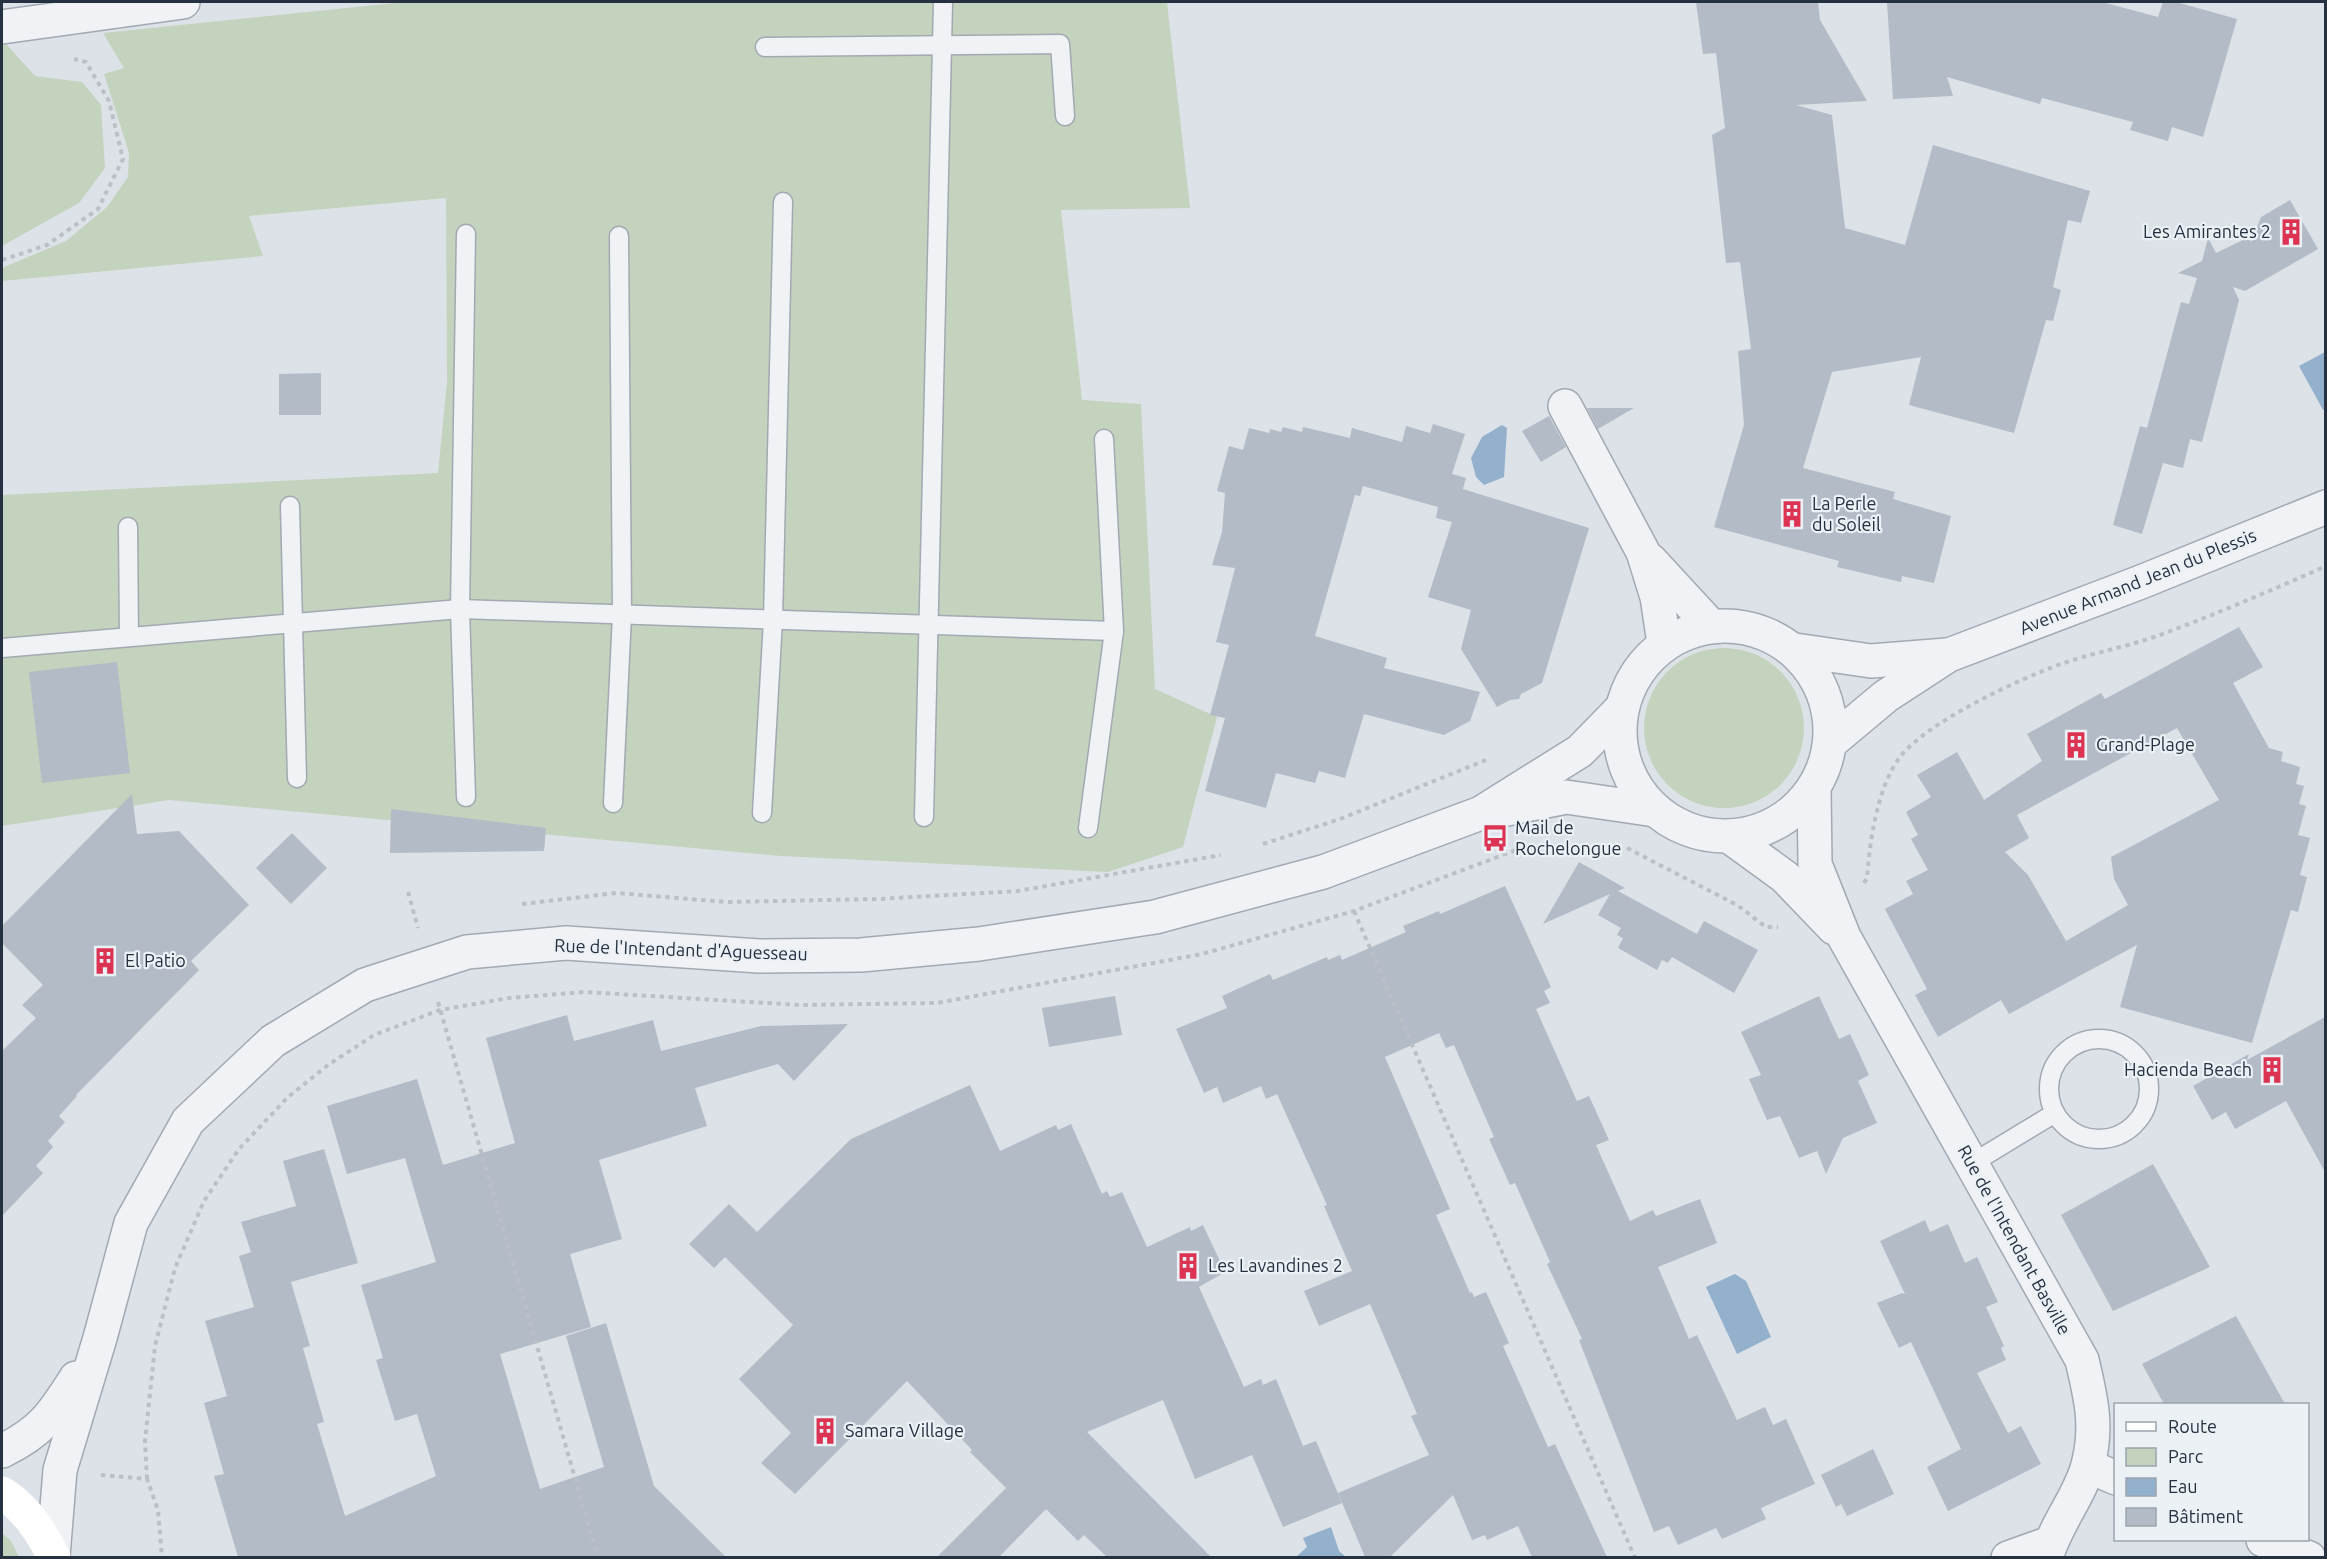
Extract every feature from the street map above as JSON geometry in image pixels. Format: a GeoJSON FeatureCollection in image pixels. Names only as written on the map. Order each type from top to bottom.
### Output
{"type":"FeatureCollection","features":[{"type":"Feature","properties":{"kind":"main road"},"geometry":{"type":"LineString","coordinates":[[2,1493],[14,1501],[37,1526],[53,1557]]}},
{"type":"Feature","properties":{"kind":"street"},"geometry":{"type":"LineString","coordinates":[[2,27],[183,2]]}},
{"type":"Feature","properties":{"kind":"street"},"geometry":{"type":"LineString","coordinates":[[1565,406],[1643,552],[1657,597],[1664,643]]}},
{"type":"Feature","properties":{"kind":"street","name":"Avenue Armand Jean du Plessis"},"geometry":{"type":"LineString","coordinates":[[1831,742],[1886,696],[1949,655],[2141,582],[2325,507]]}},
{"type":"Feature","properties":{"kind":"street"},"geometry":{"type":"LineString","coordinates":[[1643,552],[1710,625]]}},
{"type":"Feature","properties":{"kind":"street"},"geometry":{"type":"LineString","coordinates":[[1710,625],[1755,628],[1795,650],[1825,691],[1831,742],[1814,789],[1791,813],[1762,830],[1730,837],[1690,830],[1655,810],[1632,782],[1620,746],[1621,710],[1636,673],[1664,643],[1710,625]]}},
{"type":"Feature","properties":{"kind":"street","name":"Avenue Armand Jean du Plessis"},"geometry":{"type":"LineString","coordinates":[[1795,650],[1871,660],[1949,655]]}},
{"type":"Feature","properties":{"kind":"street","name":"Rue de l'Intendant d'Aguesseau"},"geometry":{"type":"LineString","coordinates":[[1480,813],[1580,751],[1621,710]]}},
{"type":"Feature","properties":{"kind":"street","name":"Rue de l'Intendant Basville"},"geometry":{"type":"LineString","coordinates":[[1814,789],[1815,864],[1844,937],[2082,1360],[2095,1412],[2102,1472],[2048,1550]]}},
{"type":"Feature","properties":{"kind":"street","name":"Rue de l'Intendant d'Aguesseau"},"geometry":{"type":"LineString","coordinates":[[53,1557],[60,1470],[100,1338],[131,1222],[188,1121],[273,1041],[365,985],[467,952],[566,943],[759,956],[861,955],[979,944],[1155,917],[1323,872],[1480,813],[1566,797],[1655,810]]}},
{"type":"Feature","properties":{"kind":"street","name":"Rue de l'Intendant Basville"},"geometry":{"type":"LineString","coordinates":[[1730,837],[1785,877],[1844,937]]}},
{"type":"Feature","properties":{"kind":"street","name":"Rue de l'Intendant d'Aguesseau"},"geometry":{"type":"LineString","coordinates":[[2,1450],[21,1442],[53,1416],[100,1338]]}},
{"type":"Feature","properties":{"kind":"street"},"geometry":{"type":"LineString","coordinates":[[2268,1541],[2309,1557]]}},
{"type":"Feature","properties":{"kind":"street"},"geometry":{"type":"LineString","coordinates":[[2008,1557],[2048,1550]]}},
{"type":"Feature","properties":{"kind":"lane"},"geometry":{"type":"LineString","coordinates":[[924,817],[943,3]]}},
{"type":"Feature","properties":{"kind":"lane"},"geometry":{"type":"LineString","coordinates":[[765,47],[1060,44],[1065,116]]}},
{"type":"Feature","properties":{"kind":"lane"},"geometry":{"type":"LineString","coordinates":[[762,813],[773,620],[783,202]]}},
{"type":"Feature","properties":{"kind":"lane"},"geometry":{"type":"LineString","coordinates":[[465,234],[460,609],[466,797]]}},
{"type":"Feature","properties":{"kind":"lane"},"geometry":{"type":"LineString","coordinates":[[613,803],[622,615],[619,236]]}},
{"type":"Feature","properties":{"kind":"lane"},"geometry":{"type":"LineString","coordinates":[[1088,828],[1114,632],[1104,439]]}},
{"type":"Feature","properties":{"kind":"lane"},"geometry":{"type":"LineString","coordinates":[[290,506],[297,777]]}},
{"type":"Feature","properties":{"kind":"lane"},"geometry":{"type":"LineString","coordinates":[[128,527],[129,637]]}},
{"type":"Feature","properties":{"kind":"lane"},"geometry":{"type":"LineString","coordinates":[[2,648],[460,609],[1114,632]]}},
{"type":"Feature","properties":{"kind":"lane"},"geometry":{"type":"LineString","coordinates":[[2096,1039],[2115,1041],[2132,1050],[2144,1066],[2149,1084],[2149,1098],[2138,1121],[2126,1131],[2111,1137],[2094,1139],[2079,1135],[2065,1126],[2055,1113],[2050,1097],[2049,1080],[2055,1065],[2066,1052],[2080,1043],[2096,1039]]}},
{"type":"Feature","properties":{"kind":"lane"},"geometry":{"type":"LineString","coordinates":[[1971,1164],[2055,1113]]}},
{"type":"Feature","properties":{"kind":"path"},"geometry":{"type":"LineString","coordinates":[[2,260],[47,245],[98,209],[123,159],[109,101],[86,62],[65,57]]}},
{"type":"Feature","properties":{"kind":"path"},"geometry":{"type":"LineString","coordinates":[[408,892],[598,1557]]}},
{"type":"Feature","properties":{"kind":"path"},"geometry":{"type":"LineString","coordinates":[[1354,911],[1635,1557]]}},
{"type":"Feature","properties":{"kind":"green space"},"geometry":{"type":"Polygon","coordinates":[[[405,2],[1167,2],[1190,208],[1061,210],[1082,400],[1141,404],[1155,689],[1217,717],[1183,847],[1108,872],[781,856],[169,800],[2,826],[2,495],[438,473],[447,382],[446,198],[249,216],[263,256],[2,281],[2,268],[66,241],[107,207],[128,177],[129,153],[104,74],[124,68],[103,33],[405,2]]]}},
{"type":"Feature","properties":{"kind":"green space"},"geometry":{"type":"Polygon","coordinates":[[[2,45],[7,45],[35,76],[82,82],[101,105],[105,168],[79,203],[2,246],[2,45]]]}},
{"type":"Feature","properties":{"kind":"green space"},"geometry":{"type":"Polygon","coordinates":[[[1724,648],[1754,654],[1780,672],[1798,698],[1804,728],[1798,758],[1780,784],[1754,802],[1724,808],[1694,802],[1668,784],[1650,758],[1644,728],[1650,698],[1668,672],[1694,654],[1724,648]]]}},
{"type":"Feature","properties":{"kind":"green space"},"geometry":{"type":"Polygon","coordinates":[[[2,1533],[11,1541],[19,1557],[2,1557],[2,1533]]]}},
{"type":"Feature","properties":{"kind":"water"},"geometry":{"type":"Polygon","coordinates":[[[2325,352],[2326,408],[2323,410],[2299,366],[2325,352]]]}},
{"type":"Feature","properties":{"kind":"water"},"geometry":{"type":"Polygon","coordinates":[[[1502,425],[1507,428],[1504,477],[1484,485],[1476,477],[1471,458],[1482,437],[1502,425]]]}},
{"type":"Feature","properties":{"kind":"water"},"geometry":{"type":"Polygon","coordinates":[[[1735,1274],[1746,1281],[1771,1337],[1737,1354],[1706,1287],[1735,1274]]]}},
{"type":"Feature","properties":{"kind":"water"},"geometry":{"type":"Polygon","coordinates":[[[1331,1527],[1339,1551],[1346,1557],[1296,1557],[1307,1547],[1303,1538],[1331,1527]]]}},
{"type":"Feature","properties":{"kind":"building"},"geometry":{"type":"Polygon","coordinates":[[[1696,2],[1818,2],[1820,20],[1867,101],[1796,105],[1832,115],[1845,228],[1905,245],[1933,145],[2090,191],[2081,223],[2068,220],[2053,287],[2061,290],[2053,321],[2046,320],[2014,433],[1909,405],[1921,357],[1832,372],[1803,468],[1895,492],[1893,499],[1951,516],[1934,583],[1902,576],[1901,582],[1837,567],[1839,561],[1714,527],[1744,425],[1738,351],[1751,349],[1740,262],[1726,263],[1712,135],[1725,128],[1716,53],[1703,54],[1696,2]]]}},
{"type":"Feature","properties":{"kind":"building"},"geometry":{"type":"Polygon","coordinates":[[[1887,2],[2102,2],[2158,17],[2163,2],[2176,2],[2237,19],[2203,137],[2172,127],[2168,141],[2130,130],[2133,122],[2042,98],[2040,104],[1947,77],[1953,96],[1893,99],[1887,2]]]}},
{"type":"Feature","properties":{"kind":"building"},"geometry":{"type":"Polygon","coordinates":[[[2290,200],[2318,249],[2245,291],[2233,287],[2239,300],[2202,442],[2190,439],[2183,468],[2163,463],[2142,534],[2113,525],[2140,426],[2147,428],[2181,302],[2189,304],[2197,278],[2178,273],[2202,261],[2208,238],[2216,253],[2245,239],[2252,241],[2261,217],[2290,200]]]}},
{"type":"Feature","properties":{"kind":"building"},"geometry":{"type":"Polygon","coordinates":[[[321,373],[321,415],[279,415],[279,374],[321,373]]]}},
{"type":"Feature","properties":{"kind":"building"},"geometry":{"type":"Polygon","coordinates":[[[1587,408],[1634,408],[1598,429],[1587,408]]]}},
{"type":"Feature","properties":{"kind":"building"},"geometry":{"type":"Polygon","coordinates":[[[1549,416],[1566,447],[1541,462],[1522,431],[1549,416]]]}},
{"type":"Feature","properties":{"kind":"building"},"geometry":{"type":"Polygon","coordinates":[[[1433,424],[1465,434],[1452,474],[1466,478],[1463,489],[1589,528],[1542,683],[1521,694],[1519,699],[1510,700],[1497,707],[1461,649],[1471,610],[1428,597],[1452,522],[1436,518],[1438,507],[1363,486],[1360,496],[1355,495],[1315,636],[1387,658],[1384,668],[1480,692],[1470,721],[1444,735],[1364,714],[1345,778],[1319,771],[1315,783],[1276,773],[1266,808],[1205,791],[1225,718],[1210,715],[1229,645],[1216,642],[1235,568],[1212,565],[1222,532],[1225,493],[1217,491],[1229,446],[1243,450],[1249,428],[1269,433],[1270,429],[1281,432],[1283,427],[1302,432],[1303,427],[1350,438],[1352,428],[1402,442],[1406,426],[1430,433],[1433,424]]]}},
{"type":"Feature","properties":{"kind":"building"},"geometry":{"type":"Polygon","coordinates":[[[2239,627],[2263,667],[2233,683],[2269,748],[2283,752],[2281,761],[2300,767],[2296,784],[2304,786],[2299,804],[2306,806],[2298,835],[2310,838],[2300,875],[2307,877],[2298,912],[2291,910],[2252,1043],[2120,1007],[2137,945],[2009,1014],[2001,1000],[1938,1037],[1915,995],[1927,989],[1885,909],[1913,894],[1906,881],[1928,870],[1911,839],[1918,835],[1906,812],[1931,797],[1917,775],[1957,752],[1984,800],[2042,761],[2027,734],[2101,693],[2105,699],[2239,627]],[[2177,728],[2017,815],[2029,838],[2005,852],[2028,875],[2066,941],[2128,905],[2114,879],[2111,857],[2219,800],[2177,728]]]}},
{"type":"Feature","properties":{"kind":"building"},"geometry":{"type":"Polygon","coordinates":[[[117,662],[130,773],[42,783],[29,672],[117,662]]]}},
{"type":"Feature","properties":{"kind":"building"},"geometry":{"type":"Polygon","coordinates":[[[132,794],[137,834],[179,831],[249,905],[191,961],[199,970],[76,1095],[59,1116],[65,1122],[48,1141],[53,1147],[36,1166],[43,1173],[2,1216],[2,1051],[36,1018],[22,1005],[43,985],[2,943],[2,926],[132,794]]]}},
{"type":"Feature","properties":{"kind":"building"},"geometry":{"type":"Polygon","coordinates":[[[391,809],[546,828],[544,851],[390,853],[391,809]]]}},
{"type":"Feature","properties":{"kind":"building"},"geometry":{"type":"Polygon","coordinates":[[[292,833],[327,868],[291,904],[256,868],[292,833]]]}},
{"type":"Feature","properties":{"kind":"building"},"geometry":{"type":"Polygon","coordinates":[[[1579,862],[1625,888],[1618,891],[1697,934],[1704,921],[1758,950],[1734,993],[1672,957],[1668,963],[1662,960],[1657,970],[1618,948],[1623,938],[1617,935],[1621,928],[1598,915],[1610,894],[1543,924],[1579,862]]]}},
{"type":"Feature","properties":{"kind":"building"},"geometry":{"type":"Polygon","coordinates":[[[1505,886],[1551,987],[1544,991],[1550,1003],[1536,1009],[1577,1101],[1589,1096],[1609,1140],[1596,1145],[1630,1221],[1653,1210],[1656,1216],[1700,1199],[1717,1243],[1658,1267],[1689,1339],[1697,1335],[1737,1420],[1765,1407],[1773,1425],[1786,1419],[1815,1484],[1761,1508],[1766,1519],[1722,1539],[1716,1528],[1678,1545],[1669,1526],[1654,1532],[1579,1340],[1582,1339],[1547,1264],[1550,1262],[1515,1183],[1510,1185],[1489,1139],[1494,1137],[1454,1045],[1446,1048],[1439,1033],[1385,1057],[1450,1209],[1436,1215],[1470,1293],[1472,1292],[1474,1297],[1486,1292],[1509,1343],[1503,1346],[1548,1447],[1555,1444],[1607,1557],[1532,1557],[1518,1526],[1487,1540],[1485,1535],[1472,1540],[1453,1495],[1390,1557],[1365,1557],[1338,1493],[1429,1455],[1411,1416],[1417,1414],[1370,1304],[1319,1326],[1304,1291],[1352,1271],[1324,1206],[1327,1205],[1277,1094],[1266,1099],[1261,1086],[1223,1103],[1217,1087],[1204,1093],[1176,1029],[1227,1008],[1222,996],[1270,974],[1273,980],[1327,957],[1328,960],[1340,955],[1342,960],[1406,932],[1403,926],[1439,911],[1440,914],[1505,886]]]}},
{"type":"Feature","properties":{"kind":"building"},"geometry":{"type":"Polygon","coordinates":[[[1115,996],[1122,1035],[1049,1047],[1042,1008],[1115,996]]]}},
{"type":"Feature","properties":{"kind":"building"},"geometry":{"type":"Polygon","coordinates":[[[1819,996],[1839,1039],[1850,1034],[1860,1055],[1869,1075],[1858,1081],[1877,1123],[1843,1138],[1826,1174],[1817,1151],[1799,1158],[1780,1116],[1767,1120],[1749,1079],[1761,1075],[1741,1032],[1819,996]]]}},
{"type":"Feature","properties":{"kind":"building"},"geometry":{"type":"Polygon","coordinates":[[[567,1015],[574,1041],[653,1020],[661,1051],[761,1026],[848,1024],[794,1081],[778,1064],[695,1088],[707,1126],[599,1160],[622,1239],[570,1254],[591,1327],[500,1354],[540,1489],[604,1467],[566,1336],[606,1323],[654,1486],[726,1557],[238,1557],[214,1476],[224,1474],[204,1403],[227,1396],[205,1321],[254,1307],[239,1256],[251,1252],[241,1222],[296,1206],[283,1161],[324,1149],[358,1263],[291,1282],[310,1346],[303,1348],[324,1422],[317,1424],[345,1516],[436,1476],[417,1414],[395,1421],[376,1360],[383,1358],[361,1285],[436,1262],[405,1158],[347,1174],[327,1106],[417,1079],[443,1165],[515,1143],[486,1038],[567,1015]]]}},
{"type":"Feature","properties":{"kind":"building","name":"Hacienda Beach"},"geometry":{"type":"Polygon","coordinates":[[[2325,1017],[2325,1172],[2286,1101],[2235,1129],[2226,1112],[2212,1120],[2193,1086],[2249,1054],[2247,1060],[2325,1017]]]}},
{"type":"Feature","properties":{"kind":"building"},"geometry":{"type":"Polygon","coordinates":[[[970,1085],[1000,1151],[1056,1125],[1058,1130],[1071,1124],[1102,1194],[1107,1191],[1110,1197],[1122,1192],[1147,1247],[1190,1227],[1191,1231],[1203,1225],[1225,1272],[1199,1287],[1244,1387],[1261,1379],[1263,1385],[1276,1379],[1303,1446],[1316,1441],[1342,1503],[1283,1527],[1252,1455],[1195,1479],[1163,1400],[1087,1432],[1211,1557],[1107,1557],[1084,1535],[1078,1541],[1046,1509],[999,1557],[937,1557],[1006,1488],[970,1452],[972,1450],[907,1381],[795,1494],[761,1463],[791,1433],[739,1379],[793,1325],[725,1257],[714,1268],[689,1244],[729,1204],[757,1232],[851,1139],[970,1085]]]}},
{"type":"Feature","properties":{"kind":"building"},"geometry":{"type":"Polygon","coordinates":[[[2153,1164],[2210,1267],[2113,1311],[2061,1215],[2153,1164]]]}},
{"type":"Feature","properties":{"kind":"building"},"geometry":{"type":"Polygon","coordinates":[[[1925,1220],[1930,1232],[1948,1224],[1965,1263],[1977,1257],[1998,1302],[1986,1307],[2004,1346],[2001,1348],[2006,1360],[1977,1373],[2008,1433],[2021,1426],[2041,1464],[1948,1511],[1927,1467],[1961,1449],[1911,1342],[1899,1348],[1877,1303],[1902,1293],[1905,1294],[1880,1241],[1925,1220]]]}},
{"type":"Feature","properties":{"kind":"building"},"geometry":{"type":"Polygon","coordinates":[[[2236,1316],[2284,1403],[2163,1403],[2142,1364],[2236,1316]]]}},
{"type":"Feature","properties":{"kind":"building"},"geometry":{"type":"Polygon","coordinates":[[[1873,1449],[1894,1494],[1847,1516],[1841,1504],[1836,1507],[1821,1475],[1873,1449]]]}},
{"type":"Feature","properties":{"kind":"place","name":"Les Amirantes 2"},"geometry":{"type":"Point","coordinates":[2291,232]}},
{"type":"Feature","properties":{"kind":"place","name":"La Perle du Soleil"},"geometry":{"type":"Point","coordinates":[1792,514]}},
{"type":"Feature","properties":{"kind":"place","name":"Grand-Plage"},"geometry":{"type":"Point","coordinates":[2076,745]}},
{"type":"Feature","properties":{"kind":"place","name":"Mail de Rochelongue"},"geometry":{"type":"Point","coordinates":[1495,838]}},
{"type":"Feature","properties":{"kind":"place","name":"El Patio"},"geometry":{"type":"Point","coordinates":[105,961]}},
{"type":"Feature","properties":{"kind":"place","name":"Hacienda Beach"},"geometry":{"type":"Point","coordinates":[2272,1070]}},
{"type":"Feature","properties":{"kind":"place","name":"Les Lavandines 2"},"geometry":{"type":"Point","coordinates":[1188,1266]}},
{"type":"Feature","properties":{"kind":"place","name":"Samara Village"},"geometry":{"type":"Point","coordinates":[825,1431]}}]}
